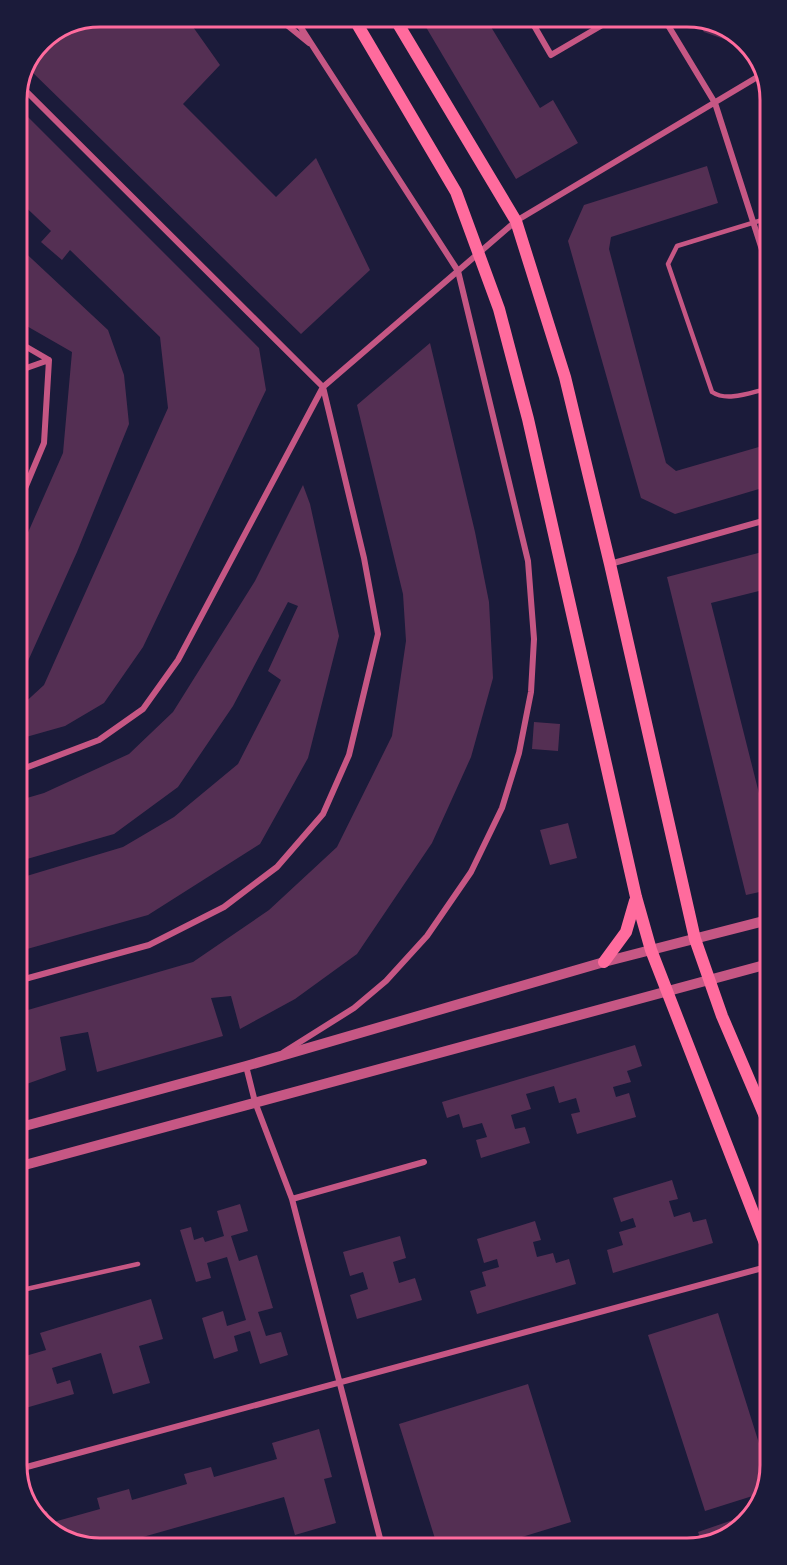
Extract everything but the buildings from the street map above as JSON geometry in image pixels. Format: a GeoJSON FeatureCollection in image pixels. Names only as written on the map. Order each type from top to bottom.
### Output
{"type":"FeatureCollection","features":[{"type":"Feature","properties":{"kind":"main road"},"geometry":{"type":"LineString","coordinates":[[358,27],[456,192],[499,309],[528,419],[636,897],[651,950],[760,1231]]}},
{"type":"Feature","properties":{"kind":"main road"},"geometry":{"type":"LineString","coordinates":[[400,27],[516,221],[565,377],[695,939],[708,980],[760,1104]]}},
{"type":"Feature","properties":{"kind":"main road"},"geometry":{"type":"LineString","coordinates":[[604,962],[626,932],[636,897]]}},
{"type":"Feature","properties":{"kind":"street"},"geometry":{"type":"LineString","coordinates":[[290,27],[316,49]]}},
{"type":"Feature","properties":{"kind":"street"},"geometry":{"type":"LineString","coordinates":[[281,1054],[354,1008],[386,981],[427,936],[471,872],[502,808],[519,753],[531,692],[534,639],[528,561],[458,271],[301,27]]}},
{"type":"Feature","properties":{"kind":"street"},"geometry":{"type":"LineString","coordinates":[[535,27],[551,55],[599,27]]}},
{"type":"Feature","properties":{"kind":"street"},"geometry":{"type":"LineString","coordinates":[[669,27],[715,103],[760,244]]}},
{"type":"Feature","properties":{"kind":"street"},"geometry":{"type":"LineString","coordinates":[[27,767],[99,740],[143,709],[178,660],[322,387],[516,221],[756,78]]}},
{"type":"Feature","properties":{"kind":"street"},"geometry":{"type":"LineString","coordinates":[[27,92],[322,387],[364,558],[378,634],[350,755],[323,814],[277,867],[224,907],[149,945],[27,978]]}},
{"type":"Feature","properties":{"kind":"street"},"geometry":{"type":"LineString","coordinates":[[27,347],[50,360]]}},
{"type":"Feature","properties":{"kind":"street"},"geometry":{"type":"LineString","coordinates":[[27,368],[50,360]]}},
{"type":"Feature","properties":{"kind":"street"},"geometry":{"type":"LineString","coordinates":[[27,483],[44,442],[50,360]]}},
{"type":"Feature","properties":{"kind":"street"},"geometry":{"type":"LineString","coordinates":[[610,564],[760,522]]}},
{"type":"Feature","properties":{"kind":"street"},"geometry":{"type":"LineString","coordinates":[[27,1124],[246,1066],[604,962],[760,922]]}},
{"type":"Feature","properties":{"kind":"street"},"geometry":{"type":"LineString","coordinates":[[27,1164],[666,991],[760,969]]}},
{"type":"Feature","properties":{"kind":"street"},"geometry":{"type":"LineString","coordinates":[[246,1066],[255,1101],[292,1199],[380,1538]]}},
{"type":"Feature","properties":{"kind":"street"},"geometry":{"type":"LineString","coordinates":[[292,1199],[424,1162]]}},
{"type":"Feature","properties":{"kind":"street"},"geometry":{"type":"LineString","coordinates":[[27,1467],[760,1269]]}},
{"type":"Feature","properties":{"kind":"lane"},"geometry":{"type":"LineString","coordinates":[[760,220],[677,246],[668,264],[712,392],[719,397],[760,390]]}},
{"type":"Feature","properties":{"kind":"lane"},"geometry":{"type":"LineString","coordinates":[[27,1287],[138,1264]]}}]}
